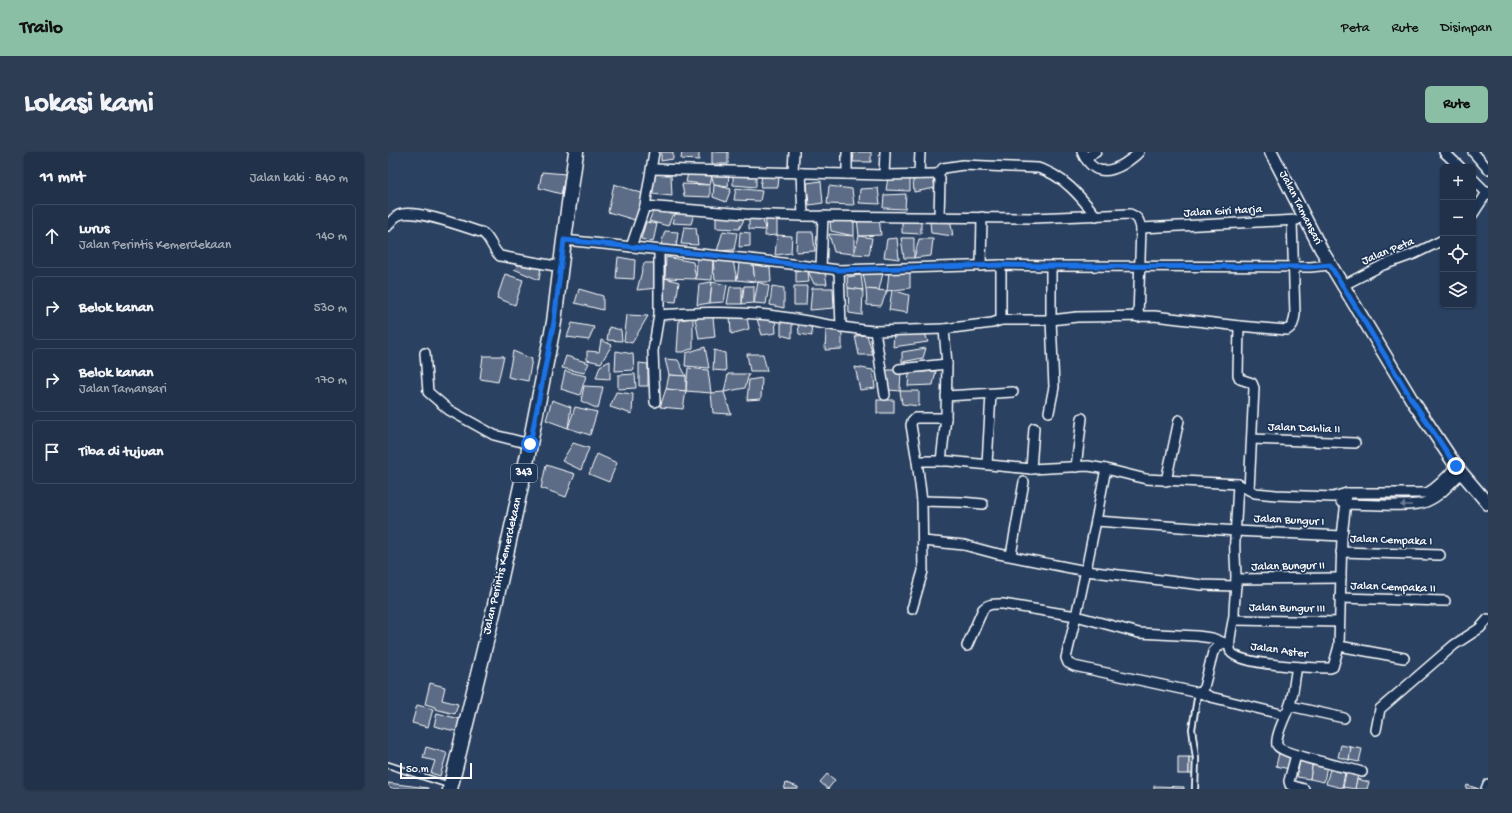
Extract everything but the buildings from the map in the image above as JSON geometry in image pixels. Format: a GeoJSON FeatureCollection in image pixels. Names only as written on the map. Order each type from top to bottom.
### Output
{"type":"FeatureCollection","features":[{"type":"Feature","properties":{"kind":"main road","name":"Jalan Perintis Kemerdekaan"},"geometry":{"type":"LineString","coordinates":[[451,788],[494,609],[530,444],[554,322],[576,152]]}},
{"type":"Feature","properties":{"kind":"main road","name":"Jalan Tamansari"},"geometry":{"type":"LineString","coordinates":[[1271,152],[1330,265],[1412,400],[1459,469],[1488,504]]}},
{"type":"Feature","properties":{"kind":"street"},"geometry":{"type":"LineString","coordinates":[[631,247],[646,206],[654,152]]}},
{"type":"Feature","properties":{"kind":"street"},"geometry":{"type":"LineString","coordinates":[[794,152],[803,216]]}},
{"type":"Feature","properties":{"kind":"street"},"geometry":{"type":"LineString","coordinates":[[847,152],[847,174]]}},
{"type":"Feature","properties":{"kind":"street"},"geometry":{"type":"LineString","coordinates":[[884,175],[885,152]]}},
{"type":"Feature","properties":{"kind":"street"},"geometry":{"type":"LineString","coordinates":[[919,174],[920,152]]}},
{"type":"Feature","properties":{"kind":"street"},"geometry":{"type":"LineString","coordinates":[[1096,152],[1084,155],[1098,170],[1110,171],[1136,156],[1139,152]]}},
{"type":"Feature","properties":{"kind":"street"},"geometry":{"type":"LineString","coordinates":[[1444,152],[1457,164]]}},
{"type":"Feature","properties":{"kind":"street"},"geometry":{"type":"LineString","coordinates":[[1473,152],[1488,169]]}},
{"type":"Feature","properties":{"kind":"street"},"geometry":{"type":"LineString","coordinates":[[938,174],[943,168],[963,165],[1038,168],[1046,170],[1055,175],[1080,196],[1096,216]]}},
{"type":"Feature","properties":{"kind":"street"},"geometry":{"type":"LineString","coordinates":[[652,169],[884,175],[938,174]]}},
{"type":"Feature","properties":{"kind":"street"},"geometry":{"type":"LineString","coordinates":[[938,174],[940,179],[939,216]]}},
{"type":"Feature","properties":{"kind":"street"},"geometry":{"type":"LineString","coordinates":[[1476,182],[1488,192],[1476,210]]}},
{"type":"Feature","properties":{"kind":"street"},"geometry":{"type":"LineString","coordinates":[[646,206],[745,214],[803,216],[1034,218],[1130,214],[1137,216],[1140,221],[1138,316]]}},
{"type":"Feature","properties":{"kind":"street"},"geometry":{"type":"LineString","coordinates":[[388,226],[392,220],[401,214],[414,214],[449,222],[488,236],[496,252],[500,256],[561,267]]}},
{"type":"Feature","properties":{"kind":"street"},"geometry":{"type":"LineString","coordinates":[[821,268],[823,216]]}},
{"type":"Feature","properties":{"kind":"street"},"geometry":{"type":"LineString","coordinates":[[981,266],[982,217]]}},
{"type":"Feature","properties":{"kind":"street","name":"Jalan Giri Harja"},"geometry":{"type":"LineString","coordinates":[[1140,228],[1292,221],[1306,218]]}},
{"type":"Feature","properties":{"kind":"street"},"geometry":{"type":"LineString","coordinates":[[659,315],[720,312],[758,314],[875,331],[944,329],[992,323],[1001,320],[1051,320],[1077,317],[1138,316],[1154,316],[1287,330],[1294,323],[1295,314],[1292,221]]}},
{"type":"Feature","properties":{"kind":"street"},"geometry":{"type":"LineString","coordinates":[[564,240],[750,259],[839,270],[1001,265],[1317,267],[1330,265]]}},
{"type":"Feature","properties":{"kind":"street","name":"Jalan Peta"},"geometry":{"type":"LineString","coordinates":[[1342,286],[1383,265],[1414,254],[1440,241]]}},
{"type":"Feature","properties":{"kind":"street"},"geometry":{"type":"LineString","coordinates":[[655,402],[653,351],[659,315],[659,250]]}},
{"type":"Feature","properties":{"kind":"street"},"geometry":{"type":"LineString","coordinates":[[1001,265],[1001,320]]}},
{"type":"Feature","properties":{"kind":"street"},"geometry":{"type":"LineString","coordinates":[[1049,412],[1054,387],[1051,320],[1051,266]]}},
{"type":"Feature","properties":{"kind":"street"},"geometry":{"type":"LineString","coordinates":[[839,270],[841,327]]}},
{"type":"Feature","properties":{"kind":"street"},"geometry":{"type":"LineString","coordinates":[[1239,326],[1238,375],[1240,379],[1252,383],[1254,388],[1249,490]]}},
{"type":"Feature","properties":{"kind":"street"},"geometry":{"type":"LineString","coordinates":[[942,461],[946,418],[947,364],[944,329]]}},
{"type":"Feature","properties":{"kind":"street"},"geometry":{"type":"LineString","coordinates":[[875,331],[885,396]]}},
{"type":"Feature","properties":{"kind":"street"},"geometry":{"type":"LineString","coordinates":[[425,354],[428,392],[449,410],[494,434],[530,444]]}},
{"type":"Feature","properties":{"kind":"street"},"geometry":{"type":"LineString","coordinates":[[899,369],[947,364]]}},
{"type":"Feature","properties":{"kind":"street"},"geometry":{"type":"LineString","coordinates":[[946,396],[1013,392]]}},
{"type":"Feature","properties":{"kind":"street"},"geometry":{"type":"LineString","coordinates":[[987,464],[991,394]]}},
{"type":"Feature","properties":{"kind":"street"},"geometry":{"type":"LineString","coordinates":[[912,609],[923,571],[923,541],[922,501],[911,425],[915,418],[946,418]]}},
{"type":"Feature","properties":{"kind":"street"},"geometry":{"type":"LineString","coordinates":[[1076,467],[1082,418]]}},
{"type":"Feature","properties":{"kind":"street"},"geometry":{"type":"LineString","coordinates":[[1166,481],[1179,420]]}},
{"type":"Feature","properties":{"kind":"street"},"geometry":{"type":"LineString","coordinates":[[1031,469],[1034,428]]}},
{"type":"Feature","properties":{"kind":"street","name":"Jalan Dahlia II"},"geometry":{"type":"LineString","coordinates":[[1252,439],[1355,443]]}},
{"type":"Feature","properties":{"kind":"street"},"geometry":{"type":"LineString","coordinates":[[917,461],[987,464],[1031,469],[1088,466],[1146,479],[1238,484],[1255,493],[1333,497],[1347,493],[1425,498]]}},
{"type":"Feature","properties":{"kind":"street"},"geometry":{"type":"LineString","coordinates":[[1106,469],[1086,571],[1066,658],[1068,663],[1074,666],[1201,693],[1211,697],[1285,715]]}},
{"type":"Feature","properties":{"kind":"street"},"geometry":{"type":"LineString","coordinates":[[1333,497],[1346,504],[1414,505],[1425,498],[1459,469]]}},
{"type":"Feature","properties":{"kind":"street"},"geometry":{"type":"LineString","coordinates":[[1011,555],[1024,482]]}},
{"type":"Feature","properties":{"kind":"street"},"geometry":{"type":"LineString","coordinates":[[1201,693],[1212,652],[1226,644],[1234,620],[1236,582],[1235,539],[1238,484]]}},
{"type":"Feature","properties":{"kind":"street"},"geometry":{"type":"LineString","coordinates":[[1347,493],[1341,552],[1339,646],[1404,658]]}},
{"type":"Feature","properties":{"kind":"street"},"geometry":{"type":"LineString","coordinates":[[922,501],[983,504]]}},
{"type":"Feature","properties":{"kind":"street","name":"Jalan Bungur I"},"geometry":{"type":"LineString","coordinates":[[1096,521],[1342,536]]}},
{"type":"Feature","properties":{"kind":"street","name":"Jalan Bungur II"},"geometry":{"type":"LineString","coordinates":[[923,541],[964,544],[994,553],[1011,555],[1086,571],[1202,586],[1236,582],[1340,578]]}},
{"type":"Feature","properties":{"kind":"street","name":"Jalan Cempaka I"},"geometry":{"type":"LineString","coordinates":[[1341,552],[1440,555]]}},
{"type":"Feature","properties":{"kind":"street","name":"Jalan Cempaka II"},"geometry":{"type":"LineString","coordinates":[[1340,598],[1445,601]]}},
{"type":"Feature","properties":{"kind":"street"},"geometry":{"type":"LineString","coordinates":[[967,646],[983,609],[990,605],[1003,604],[1076,616],[1139,633],[1197,636],[1212,638],[1226,644]]}},
{"type":"Feature","properties":{"kind":"street","name":"Jalan Bungur III"},"geometry":{"type":"LineString","coordinates":[[1234,620],[1339,622]]}},
{"type":"Feature","properties":{"kind":"street"},"geometry":{"type":"LineString","coordinates":[[1376,730],[1380,709],[1454,645],[1480,628],[1488,620]]}},
{"type":"Feature","properties":{"kind":"street","name":"Jalan Aster"},"geometry":{"type":"LineString","coordinates":[[1226,644],[1234,655],[1240,657],[1266,663],[1297,667],[1330,668],[1333,667],[1339,646]]}},
{"type":"Feature","properties":{"kind":"street"},"geometry":{"type":"LineString","coordinates":[[1297,667],[1290,706],[1285,715],[1277,739],[1277,745],[1280,749],[1296,755],[1362,772]]}},
{"type":"Feature","properties":{"kind":"street"},"geometry":{"type":"LineString","coordinates":[[1290,706],[1344,718]]}},
{"type":"Feature","properties":{"kind":"street"},"geometry":{"type":"LineString","coordinates":[[1296,755],[1289,781],[1290,785],[1304,789]]}},
{"type":"Feature","properties":{"kind":"street"},"geometry":{"type":"LineString","coordinates":[[1486,789],[1488,784]]}},
{"type":"Feature","properties":{"kind":"lane"},"geometry":{"type":"LineString","coordinates":[[1195,789],[1196,758],[1192,729],[1201,693]]}},
{"type":"Feature","properties":{"kind":"lane"},"geometry":{"type":"LineString","coordinates":[[388,765],[451,788]]}},
{"type":"Feature","properties":{"kind":"route"},"geometry":{"type":"LineString","coordinates":[[530,444],[554,322],[564,240],[750,259],[839,270],[1001,265],[1310,267],[1330,265],[1412,400],[1456,466]]}}]}
